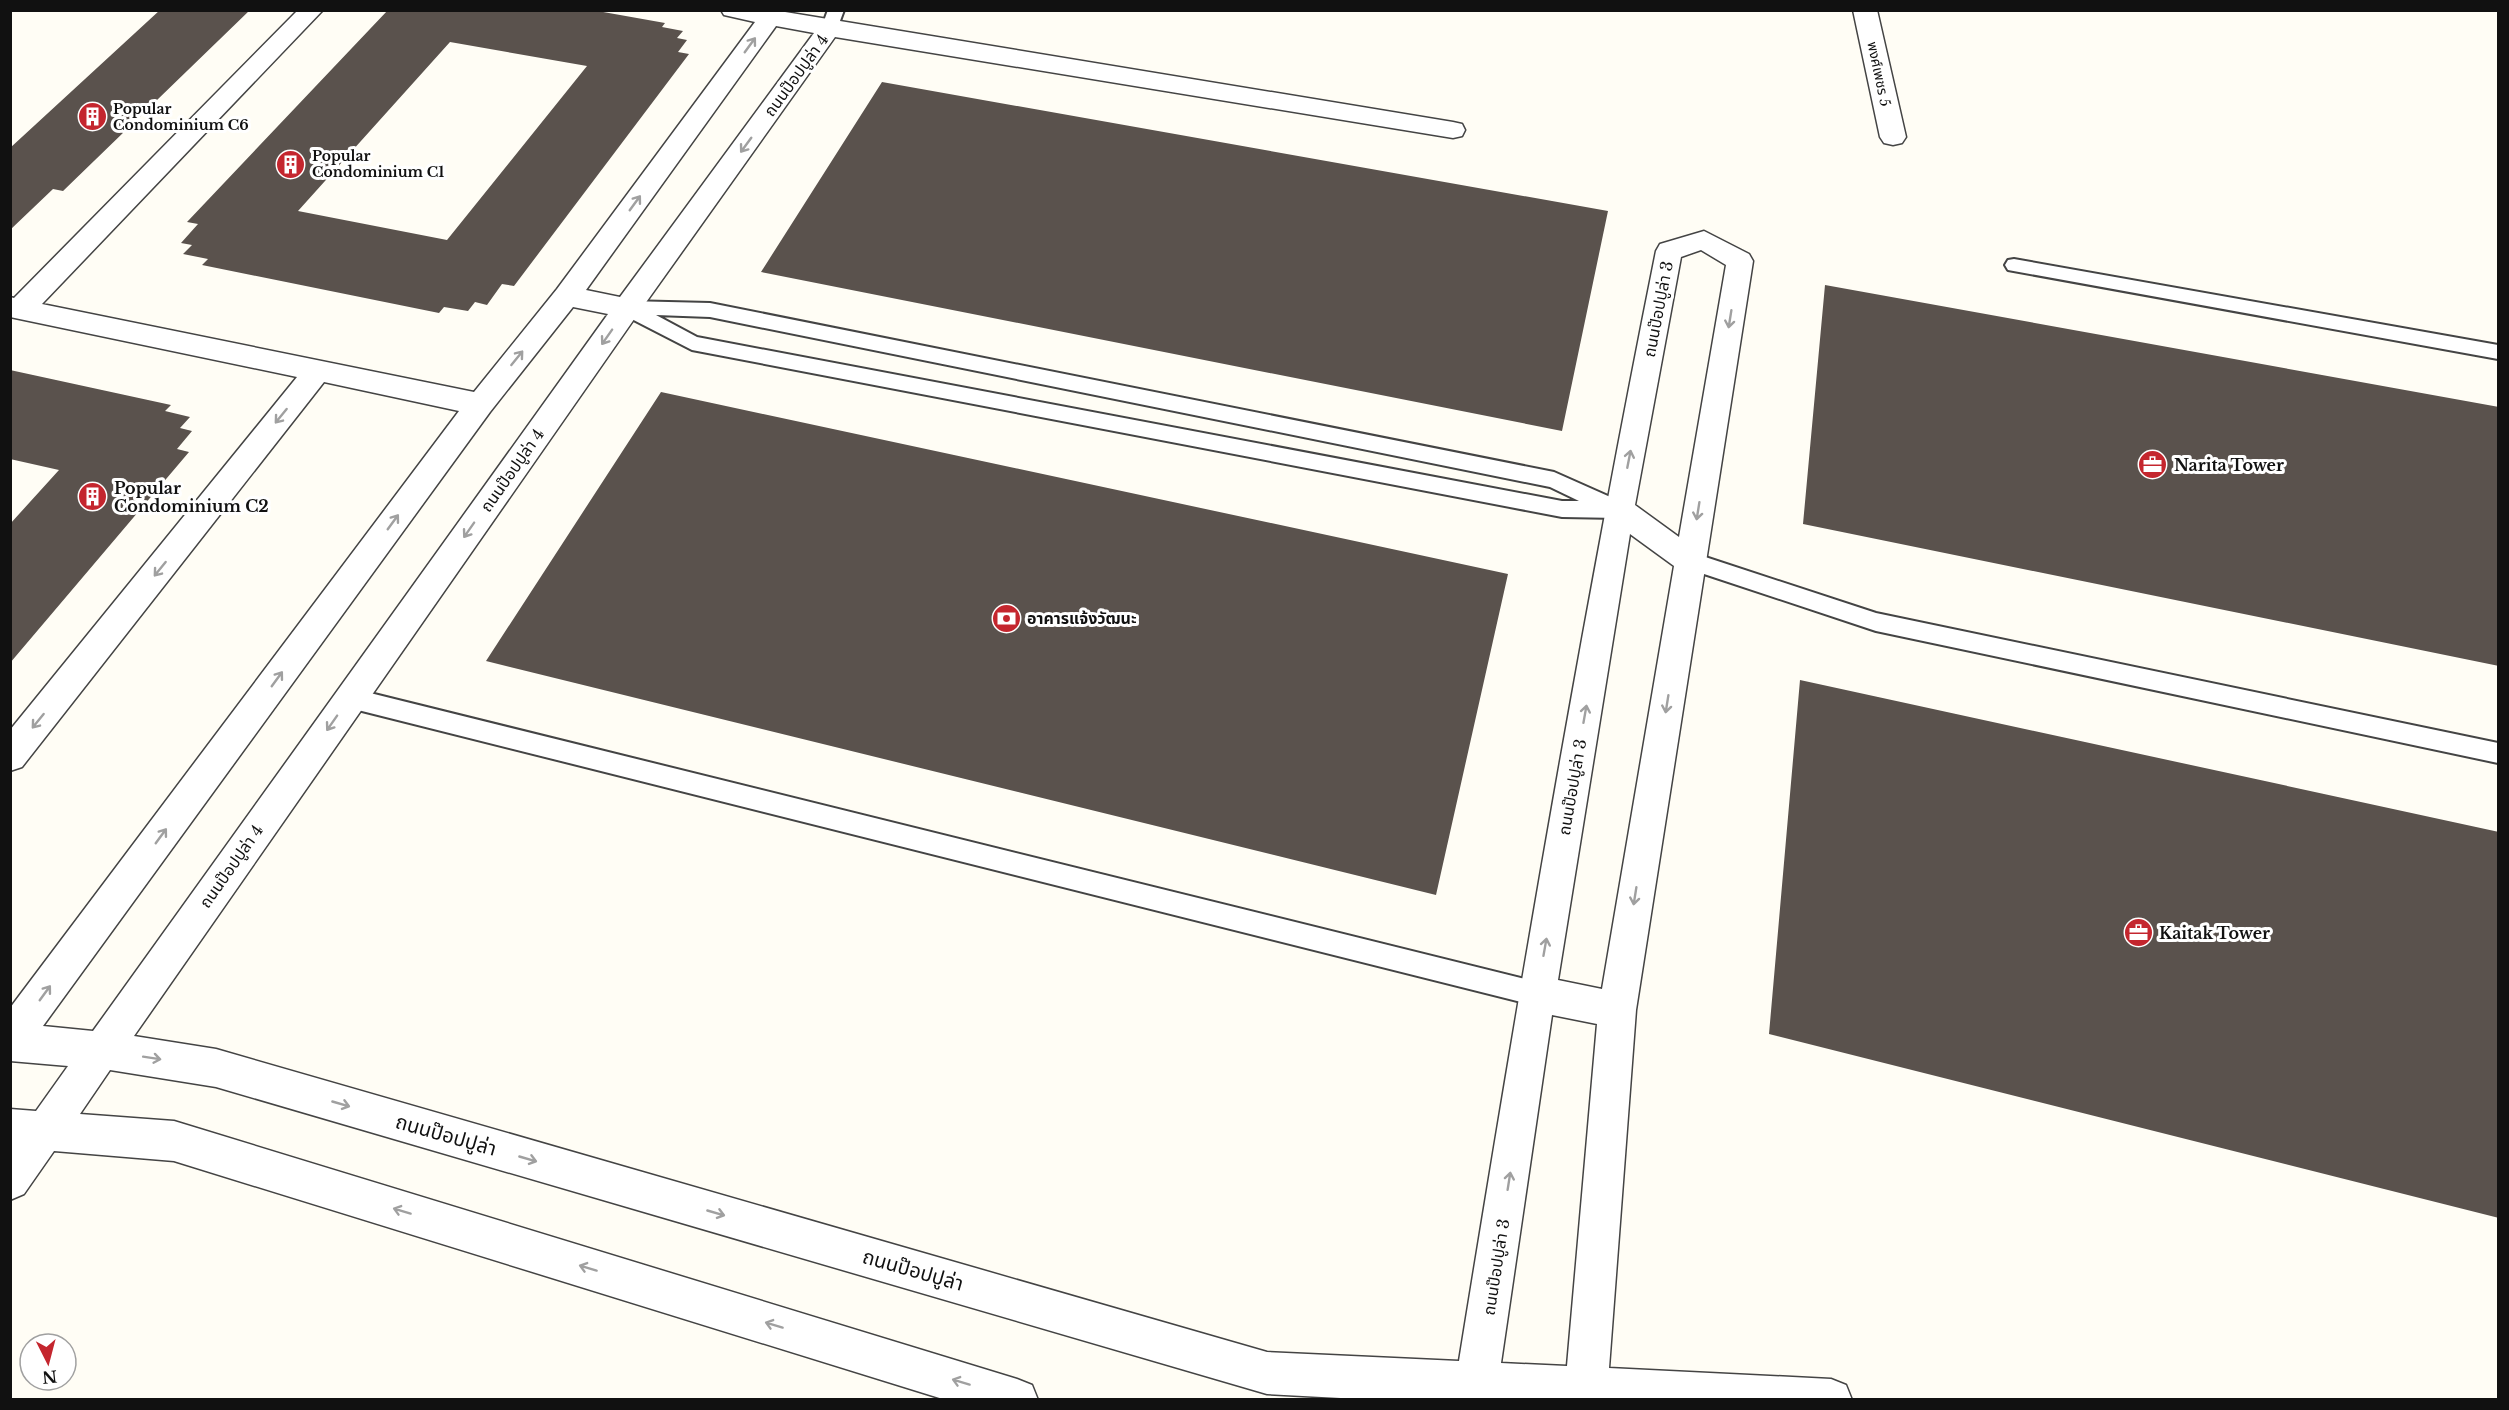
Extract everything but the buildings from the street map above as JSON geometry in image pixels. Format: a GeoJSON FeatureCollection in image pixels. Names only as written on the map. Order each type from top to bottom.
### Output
{"type":"FeatureCollection","features":[{"type":"Feature","properties":{"kind":"street"},"geometry":{"type":"LineString","coordinates":[[15,308],[312,10]]}},
{"type":"Feature","properties":{"kind":"street","name":"ถนนป๊อปปูล่า 4"},"geometry":{"type":"LineString","coordinates":[[732,10],[770,17],[832,20]]}},
{"type":"Feature","properties":{"kind":"street","name":"พงศ์เพชร 5"},"geometry":{"type":"LineString","coordinates":[[1865,10],[1893,137]]}},
{"type":"Feature","properties":{"kind":"street"},"geometry":{"type":"LineString","coordinates":[[10,1041],[480,404],[567,296],[770,17]]}},
{"type":"Feature","properties":{"kind":"street"},"geometry":{"type":"LineString","coordinates":[[832,20],[1453,130]]}},
{"type":"Feature","properties":{"kind":"street","name":"ถนนป๊อปปูล่า 4"},"geometry":{"type":"LineString","coordinates":[[10,1180],[27,1129],[100,1050],[832,20]]}},
{"type":"Feature","properties":{"kind":"street","name":"ถนนป๊อปปูล่า 3"},"geometry":{"type":"LineString","coordinates":[[1476,1392],[1537,994],[1619,510],[1670,251],[1704,240],[1740,261],[1617,1010],[1586,1393]]}},
{"type":"Feature","properties":{"kind":"street"},"geometry":{"type":"LineString","coordinates":[[567,296],[627,308]]}},
{"type":"Feature","properties":{"kind":"street"},"geometry":{"type":"LineString","coordinates":[[15,308],[480,404]]}},
{"type":"Feature","properties":{"kind":"street"},"geometry":{"type":"LineString","coordinates":[[10,756],[318,370]]}},
{"type":"Feature","properties":{"kind":"street"},"geometry":{"type":"LineString","coordinates":[[1619,510],[1690,561]]}},
{"type":"Feature","properties":{"kind":"street"},"geometry":{"type":"LineString","coordinates":[[1537,994],[1617,1010]]}},
{"type":"Feature","properties":{"kind":"street","name":"ถนนป๊อปปูล่า"},"geometry":{"type":"LineString","coordinates":[[10,1041],[100,1050],[216,1068],[1268,1372],[1476,1392],[1831,1400]]}},
{"type":"Feature","properties":{"kind":"street"},"geometry":{"type":"LineString","coordinates":[[27,1129],[174,1141],[1017,1400]]}},
{"type":"Feature","properties":{"kind":"lane"},"geometry":{"type":"LineString","coordinates":[[2014,265],[2499,352]]}},
{"type":"Feature","properties":{"kind":"lane"},"geometry":{"type":"LineString","coordinates":[[627,308],[692,343],[1562,509],[1619,510]]}},
{"type":"Feature","properties":{"kind":"lane"},"geometry":{"type":"LineString","coordinates":[[627,308],[710,310],[1554,480],[1619,510]]}},
{"type":"Feature","properties":{"kind":"lane"},"geometry":{"type":"LineString","coordinates":[[1690,561],[1876,622],[2499,753]]}},
{"type":"Feature","properties":{"kind":"lane"},"geometry":{"type":"LineString","coordinates":[[350,698],[1537,994]]}},
{"type":"Feature","properties":{"kind":"place","name":"Popular Condominium C6"},"geometry":{"type":"Point","coordinates":[92,117]}},
{"type":"Feature","properties":{"kind":"place","name":"Popular Condominium C1"},"geometry":{"type":"Point","coordinates":[291,164]}},
{"type":"Feature","properties":{"kind":"place","name":"Narita Tower"},"geometry":{"type":"Point","coordinates":[2153,465]}},
{"type":"Feature","properties":{"kind":"place","name":"Popular Condominium C2"},"geometry":{"type":"Point","coordinates":[93,497]}},
{"type":"Feature","properties":{"kind":"place","name":"อาคารแจ้งวัฒนะ"},"geometry":{"type":"Point","coordinates":[1006,618]}},
{"type":"Feature","properties":{"kind":"place","name":"Kaitak Tower"},"geometry":{"type":"Point","coordinates":[2138,933]}}]}
